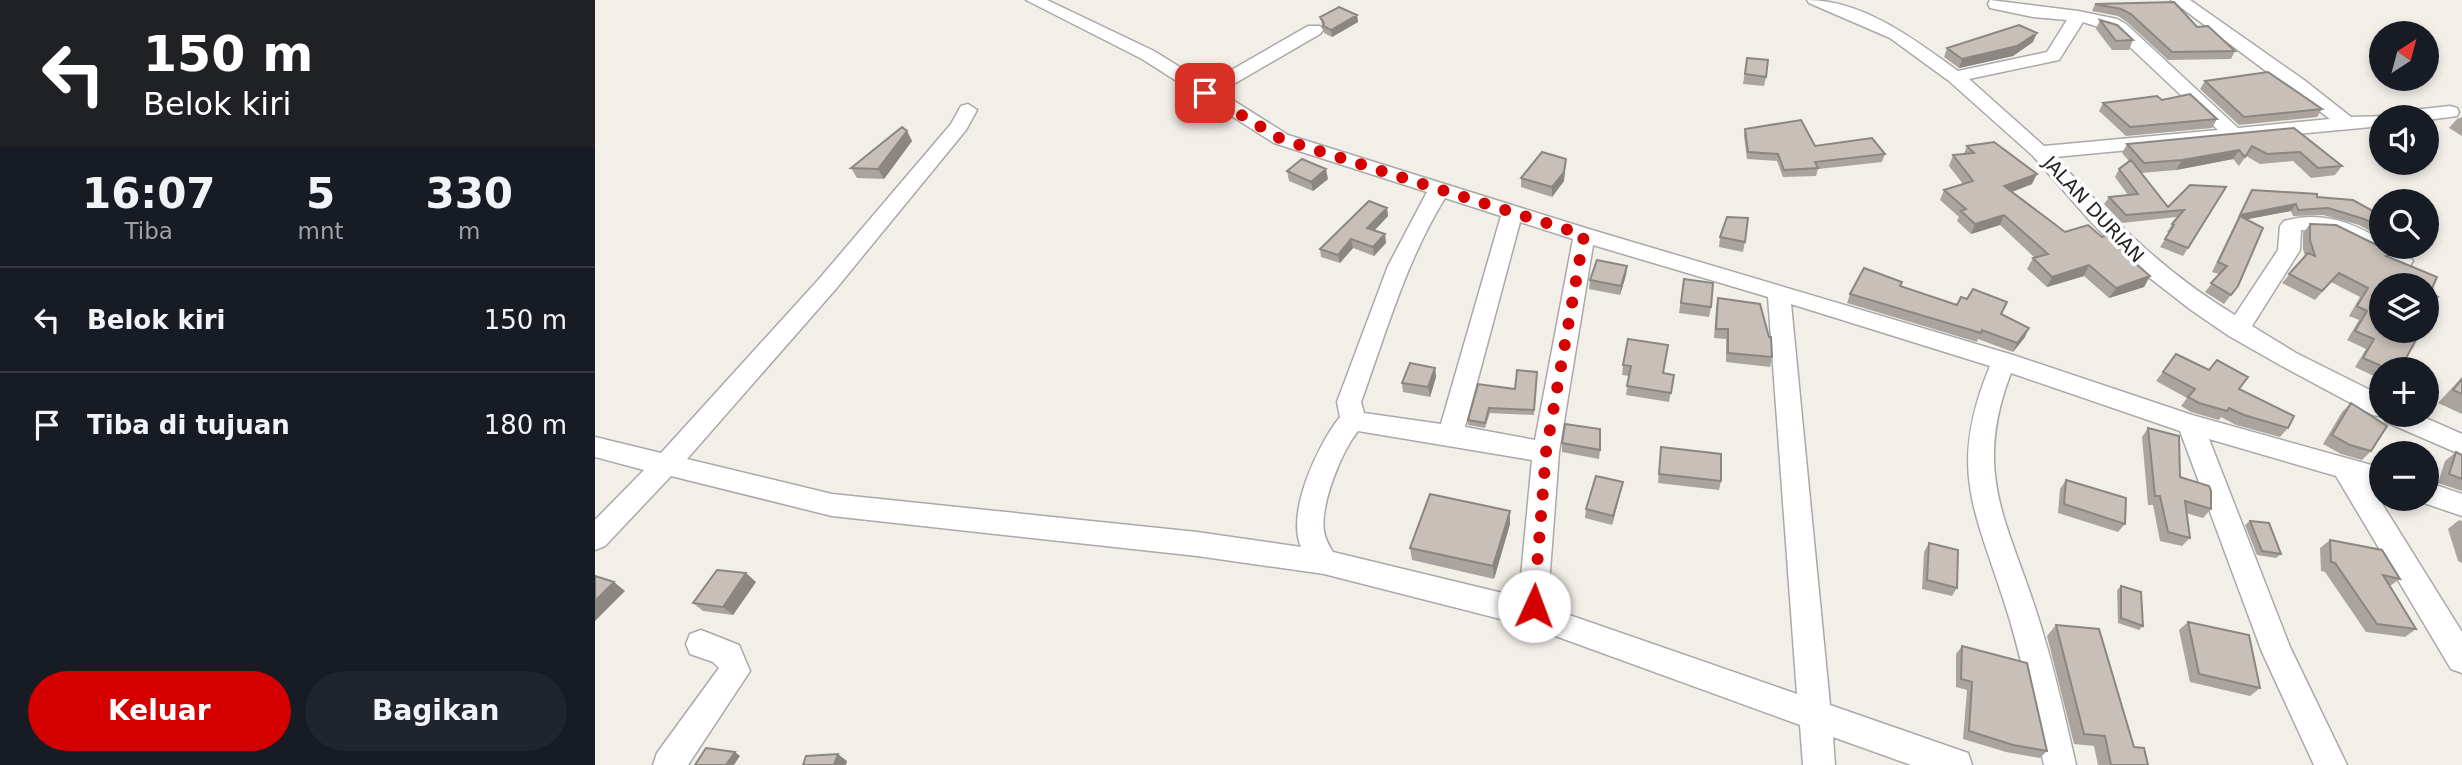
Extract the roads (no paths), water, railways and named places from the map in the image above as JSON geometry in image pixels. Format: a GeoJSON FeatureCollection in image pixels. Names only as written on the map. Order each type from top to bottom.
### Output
{"type":"FeatureCollection","features":[{"type":"Feature","properties":{"kind":"street"},"geometry":{"type":"LineString","coordinates":[[1034,0],[1148,55],[1281,139],[1512,213],[2004,361],[2190,424],[2369,475]]}},
{"type":"Feature","properties":{"kind":"street","name":"JALAN DURIAN"},"geometry":{"type":"LineString","coordinates":[[1815,0],[1896,34],[1955,77],[2041,152],[2098,217],[2145,263],[2237,330],[2330,384],[2369,402]]}},
{"type":"Feature","properties":{"kind":"street"},"geometry":{"type":"LineString","coordinates":[[2179,0],[2298,84],[2347,123]]}},
{"type":"Feature","properties":{"kind":"street"},"geometry":{"type":"LineString","coordinates":[[1996,4],[2111,23],[2120,28],[2233,133]]}},
{"type":"Feature","properties":{"kind":"street"},"geometry":{"type":"LineString","coordinates":[[1955,77],[2053,56],[2078,16]]}},
{"type":"Feature","properties":{"kind":"street"},"geometry":{"type":"LineString","coordinates":[[1205,93],[1314,30]]}},
{"type":"Feature","properties":{"kind":"street"},"geometry":{"type":"LineString","coordinates":[[595,538],[668,464],[881,221],[959,125],[968,110]]}},
{"type":"Feature","properties":{"kind":"street"},"geometry":{"type":"LineString","coordinates":[[2439,113],[2450,112]]}},
{"type":"Feature","properties":{"kind":"street"},"geometry":{"type":"LineString","coordinates":[[2041,152],[2369,121]]}},
{"type":"Feature","properties":{"kind":"street"},"geometry":{"type":"LineString","coordinates":[[1324,562],[1309,527],[1318,491],[1339,439],[1353,419],[1349,402],[1400,264],[1424,213],[1439,190]]}},
{"type":"Feature","properties":{"kind":"street"},"geometry":{"type":"LineString","coordinates":[[1450,435],[1512,213]]}},
{"type":"Feature","properties":{"kind":"street"},"geometry":{"type":"LineString","coordinates":[[2237,330],[2288,250],[2291,226],[2311,223],[2336,226],[2402,261]]}},
{"type":"Feature","properties":{"kind":"street"},"geometry":{"type":"LineString","coordinates":[[1536,614],[1535,569],[1546,452],[1584,235]]}},
{"type":"Feature","properties":{"kind":"street"},"geometry":{"type":"LineString","coordinates":[[1779,292],[1819,765]]}},
{"type":"Feature","properties":{"kind":"street"},"geometry":{"type":"LineString","coordinates":[[2004,361],[1983,419],[1979,447],[1981,477],[1994,536],[2025,622],[2060,765]]}},
{"type":"Feature","properties":{"kind":"street"},"geometry":{"type":"LineString","coordinates":[[1353,419],[1384,428],[1450,435],[1546,452]]}},
{"type":"Feature","properties":{"kind":"street"},"geometry":{"type":"LineString","coordinates":[[2190,424],[2277,652],[2331,765]]}},
{"type":"Feature","properties":{"kind":"street"},"geometry":{"type":"LineString","coordinates":[[2422,427],[2462,445]]}},
{"type":"Feature","properties":{"kind":"street"},"geometry":{"type":"LineString","coordinates":[[595,447],[832,505],[1183,543],[1324,562],[1536,614],[1551,625],[1956,765]]}},
{"type":"Feature","properties":{"kind":"street"},"geometry":{"type":"LineString","coordinates":[[2345,468],[2462,659]]}},
{"type":"Feature","properties":{"kind":"street"},"geometry":{"type":"LineString","coordinates":[[2439,497],[2462,505]]}},
{"type":"Feature","properties":{"kind":"street"},"geometry":{"type":"LineString","coordinates":[[669,765],[735,671],[735,661],[731,656],[701,644]]}}]}
